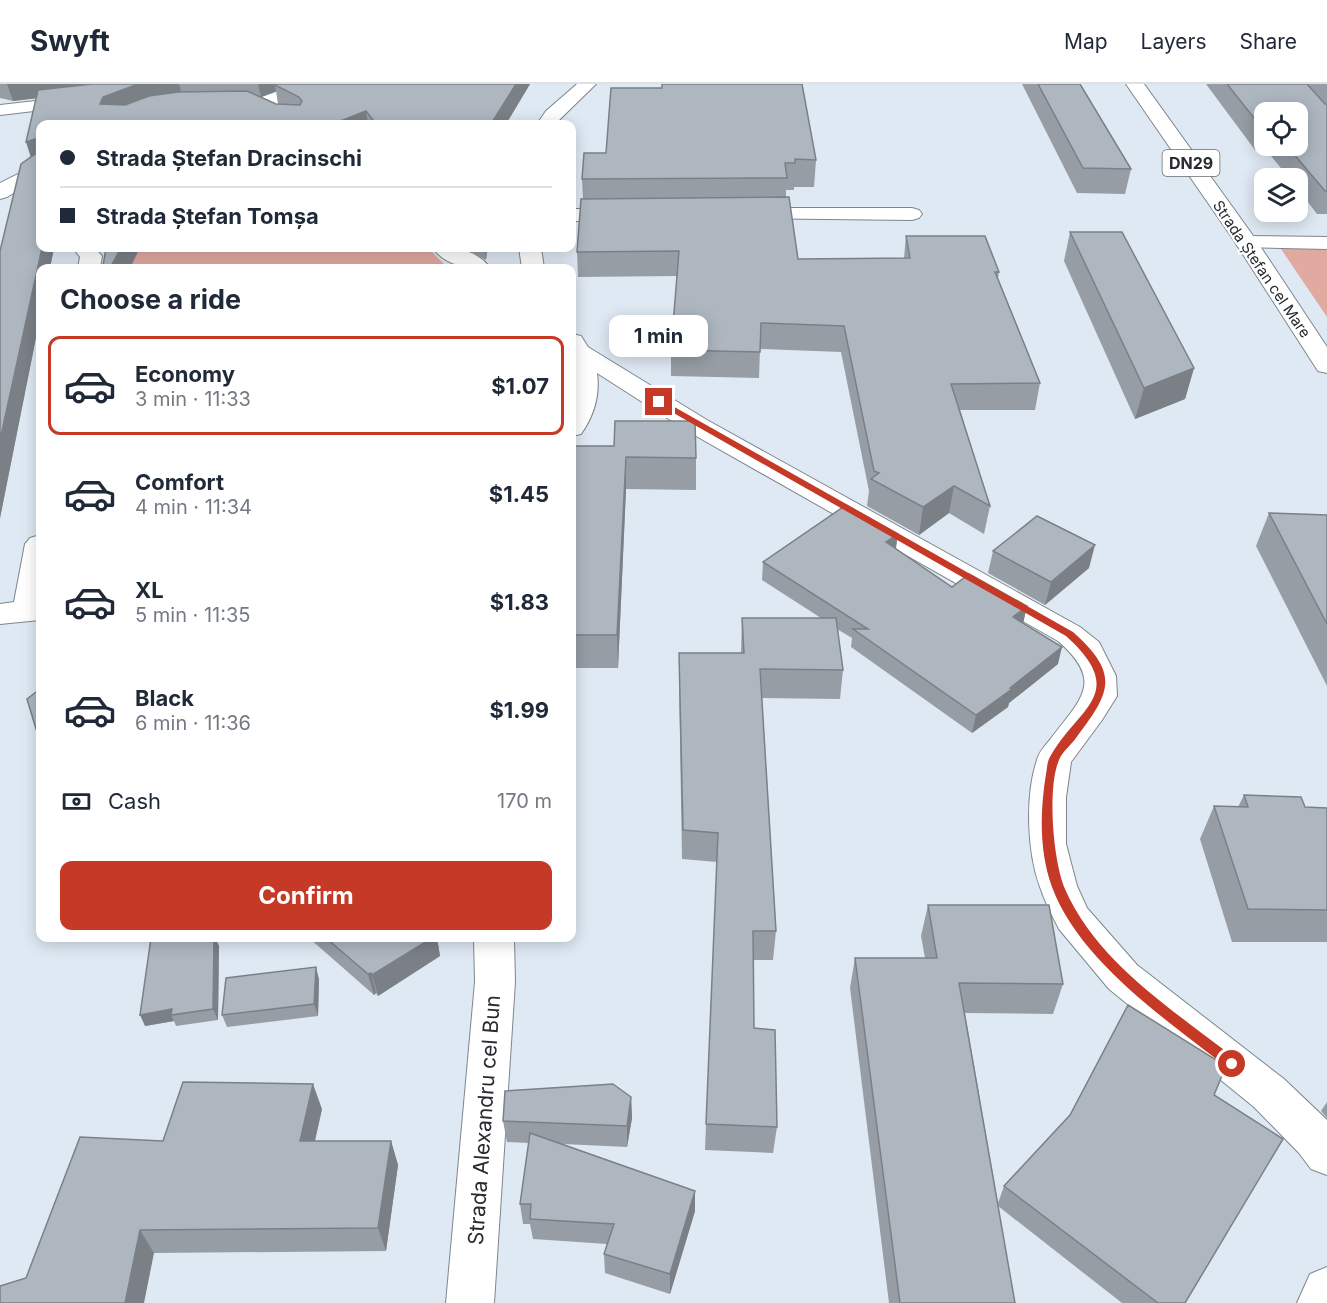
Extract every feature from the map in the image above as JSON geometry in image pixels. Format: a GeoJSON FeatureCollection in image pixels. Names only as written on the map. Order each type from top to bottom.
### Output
{"type":"FeatureCollection","features":[{"type":"Feature","properties":{"kind":"street"},"geometry":{"type":"LineString","coordinates":[[0,110],[96,101],[76,84]]}},
{"type":"Feature","properties":{"kind":"street"},"geometry":{"type":"LineString","coordinates":[[209,104],[255,105],[315,84]]}},
{"type":"Feature","properties":{"kind":"street"},"geometry":{"type":"LineString","coordinates":[[549,120],[587,84]]}},
{"type":"Feature","properties":{"kind":"street","name":"Strada Ștefan cel Mare"},"geometry":{"type":"LineString","coordinates":[[1135,84],[1246,242],[1327,366]]}},
{"type":"Feature","properties":{"kind":"street"},"geometry":{"type":"LineString","coordinates":[[255,105],[275,115]]}},
{"type":"Feature","properties":{"kind":"street"},"geometry":{"type":"LineString","coordinates":[[2,191],[36,174]]}},
{"type":"Feature","properties":{"kind":"street"},"geometry":{"type":"LineString","coordinates":[[576,215],[642,214]]}},
{"type":"Feature","properties":{"kind":"street"},"geometry":{"type":"LineString","coordinates":[[724,214],[912,214]]}},
{"type":"Feature","properties":{"kind":"street"},"geometry":{"type":"LineString","coordinates":[[1246,242],[1327,243]]}},
{"type":"Feature","properties":{"kind":"street"},"geometry":{"type":"LineString","coordinates":[[451,252],[472,264]]}},
{"type":"Feature","properties":{"kind":"street"},"geometry":{"type":"LineString","coordinates":[[576,346],[584,401],[576,419]]}},
{"type":"Feature","properties":{"kind":"street"},"geometry":{"type":"LineString","coordinates":[[576,346],[698,426],[1070,634],[1088,650],[1101,676],[1100,696],[1054,759],[1048,797],[1048,844],[1058,886],[1073,918],[1123,977],[1269,1093],[1315,1138],[1327,1154]]}},
{"type":"Feature","properties":{"kind":"street"},"geometry":{"type":"LineString","coordinates":[[23,612],[36,560]]}},
{"type":"Feature","properties":{"kind":"street","name":"Strada Alexandru cel Bun"},"geometry":{"type":"LineString","coordinates":[[470,1303],[495,982],[494,942]]}},
{"type":"Feature","properties":{"kind":"street"},"geometry":{"type":"LineString","coordinates":[[1321,1303],[1327,1291]]}},
{"type":"Feature","properties":{"kind":"shaded area"},"geometry":{"type":"Polygon","coordinates":[[[1277,243],[1327,244],[1327,317],[1277,243]]]}},
{"type":"Feature","properties":{"kind":"shaded area"},"geometry":{"type":"Polygon","coordinates":[[[126,252],[432,252],[444,264],[124,264],[126,252]]]}},
{"type":"Feature","properties":{"kind":"building"},"geometry":{"type":"Polygon","coordinates":[[[92,84],[138,84],[103,97],[100,104],[125,105],[149,96],[178,92],[247,91],[276,104],[300,105],[302,101],[299,97],[275,85],[516,84],[494,120],[373,120],[366,111],[343,120],[36,120],[36,252],[41,252],[38,264],[36,264],[36,275],[0,440],[0,251],[21,164],[35,154],[35,139],[26,142],[38,90],[92,84]]]}},
{"type":"Feature","properties":{"kind":"building"},"geometry":{"type":"Polygon","coordinates":[[[662,84],[802,84],[816,160],[795,159],[795,163],[785,163],[787,178],[582,179],[584,153],[606,153],[611,88],[662,88],[662,84]]]}},
{"type":"Feature","properties":{"kind":"building"},"geometry":{"type":"Polygon","coordinates":[[[1038,84],[1080,84],[1131,169],[1083,168],[1038,84]]]}},
{"type":"Feature","properties":{"kind":"building"},"geometry":{"type":"Polygon","coordinates":[[[1227,84],[1307,84],[1327,104],[1327,191],[1295,156],[1308,156],[1308,102],[1254,102],[1254,118],[1227,84]]]}},
{"type":"Feature","properties":{"kind":"building"},"geometry":{"type":"Polygon","coordinates":[[[789,197],[798,259],[910,258],[906,236],[985,236],[999,272],[995,272],[1040,383],[951,384],[990,506],[954,486],[923,507],[871,479],[879,473],[874,471],[844,326],[761,323],[760,352],[671,350],[679,251],[577,252],[581,199],[789,197]]]}},
{"type":"Feature","properties":{"kind":"building"},"geometry":{"type":"Polygon","coordinates":[[[1070,232],[1122,232],[1194,368],[1144,388],[1070,232]]]}},
{"type":"Feature","properties":{"kind":"building"},"geometry":{"type":"Polygon","coordinates":[[[105,252],[119,252],[112,264],[103,264],[105,252]]]}},
{"type":"Feature","properties":{"kind":"building"},"geometry":{"type":"Polygon","coordinates":[[[615,421],[695,421],[696,458],[626,457],[617,635],[576,635],[576,446],[614,446],[615,421]]]}},
{"type":"Feature","properties":{"kind":"building"},"geometry":{"type":"Polygon","coordinates":[[[846,505],[898,534],[886,542],[952,587],[969,574],[1027,606],[1013,617],[1062,647],[1010,688],[1012,689],[976,715],[853,629],[868,629],[763,562],[846,505]]]}},
{"type":"Feature","properties":{"kind":"building"},"geometry":{"type":"Polygon","coordinates":[[[1269,513],[1327,515],[1327,624],[1269,513]]]}},
{"type":"Feature","properties":{"kind":"building"},"geometry":{"type":"Polygon","coordinates":[[[1037,516],[1095,545],[1051,582],[993,551],[1037,516]]]}},
{"type":"Feature","properties":{"kind":"building"},"geometry":{"type":"Polygon","coordinates":[[[742,618],[836,618],[843,670],[760,669],[776,931],[753,931],[754,1028],[775,1030],[777,1127],[706,1124],[718,833],[683,830],[679,653],[744,653],[742,618]]]}},
{"type":"Feature","properties":{"kind":"building"},"geometry":{"type":"Polygon","coordinates":[[[36,692],[36,729],[27,699],[36,692]]]}},
{"type":"Feature","properties":{"kind":"building"},"geometry":{"type":"Polygon","coordinates":[[[1244,795],[1301,797],[1305,807],[1327,808],[1327,910],[1248,909],[1214,806],[1248,807],[1244,795]]]}},
{"type":"Feature","properties":{"kind":"building"},"geometry":{"type":"Polygon","coordinates":[[[928,905],[1049,905],[1063,984],[959,983],[1015,1303],[900,1303],[855,958],[937,958],[928,905]]]}},
{"type":"Feature","properties":{"kind":"building"},"geometry":{"type":"Polygon","coordinates":[[[150,942],[214,942],[213,1009],[171,1015],[172,1009],[140,1015],[150,942]]]}},
{"type":"Feature","properties":{"kind":"building"},"geometry":{"type":"Polygon","coordinates":[[[331,942],[426,942],[372,975],[331,942]]]}},
{"type":"Feature","properties":{"kind":"building"},"geometry":{"type":"Polygon","coordinates":[[[316,967],[314,1004],[222,1015],[226,978],[316,967]]]}},
{"type":"Feature","properties":{"kind":"building"},"geometry":{"type":"Polygon","coordinates":[[[1128,1005],[1226,1066],[1214,1095],[1283,1139],[1185,1303],[1158,1303],[1004,1186],[1070,1115],[1128,1005]]]}},
{"type":"Feature","properties":{"kind":"building"},"geometry":{"type":"Polygon","coordinates":[[[183,1082],[313,1084],[300,1141],[391,1141],[378,1228],[140,1230],[125,1303],[0,1303],[0,1286],[26,1278],[80,1137],[163,1141],[183,1082]]]}},
{"type":"Feature","properties":{"kind":"building"},"geometry":{"type":"Polygon","coordinates":[[[613,1084],[631,1097],[627,1126],[503,1121],[505,1091],[613,1084]]]}},
{"type":"Feature","properties":{"kind":"building"},"geometry":{"type":"Polygon","coordinates":[[[530,1133],[695,1191],[670,1274],[604,1254],[614,1224],[530,1219],[531,1204],[520,1204],[530,1133]]]}},
{"type":"Feature","properties":{"kind":"route"},"geometry":{"type":"LineString","coordinates":[[659,402],[1070,634],[1088,650],[1101,676],[1100,696],[1054,759],[1048,797],[1048,844],[1058,886],[1073,918],[1123,977],[1232,1064]]}}]}
